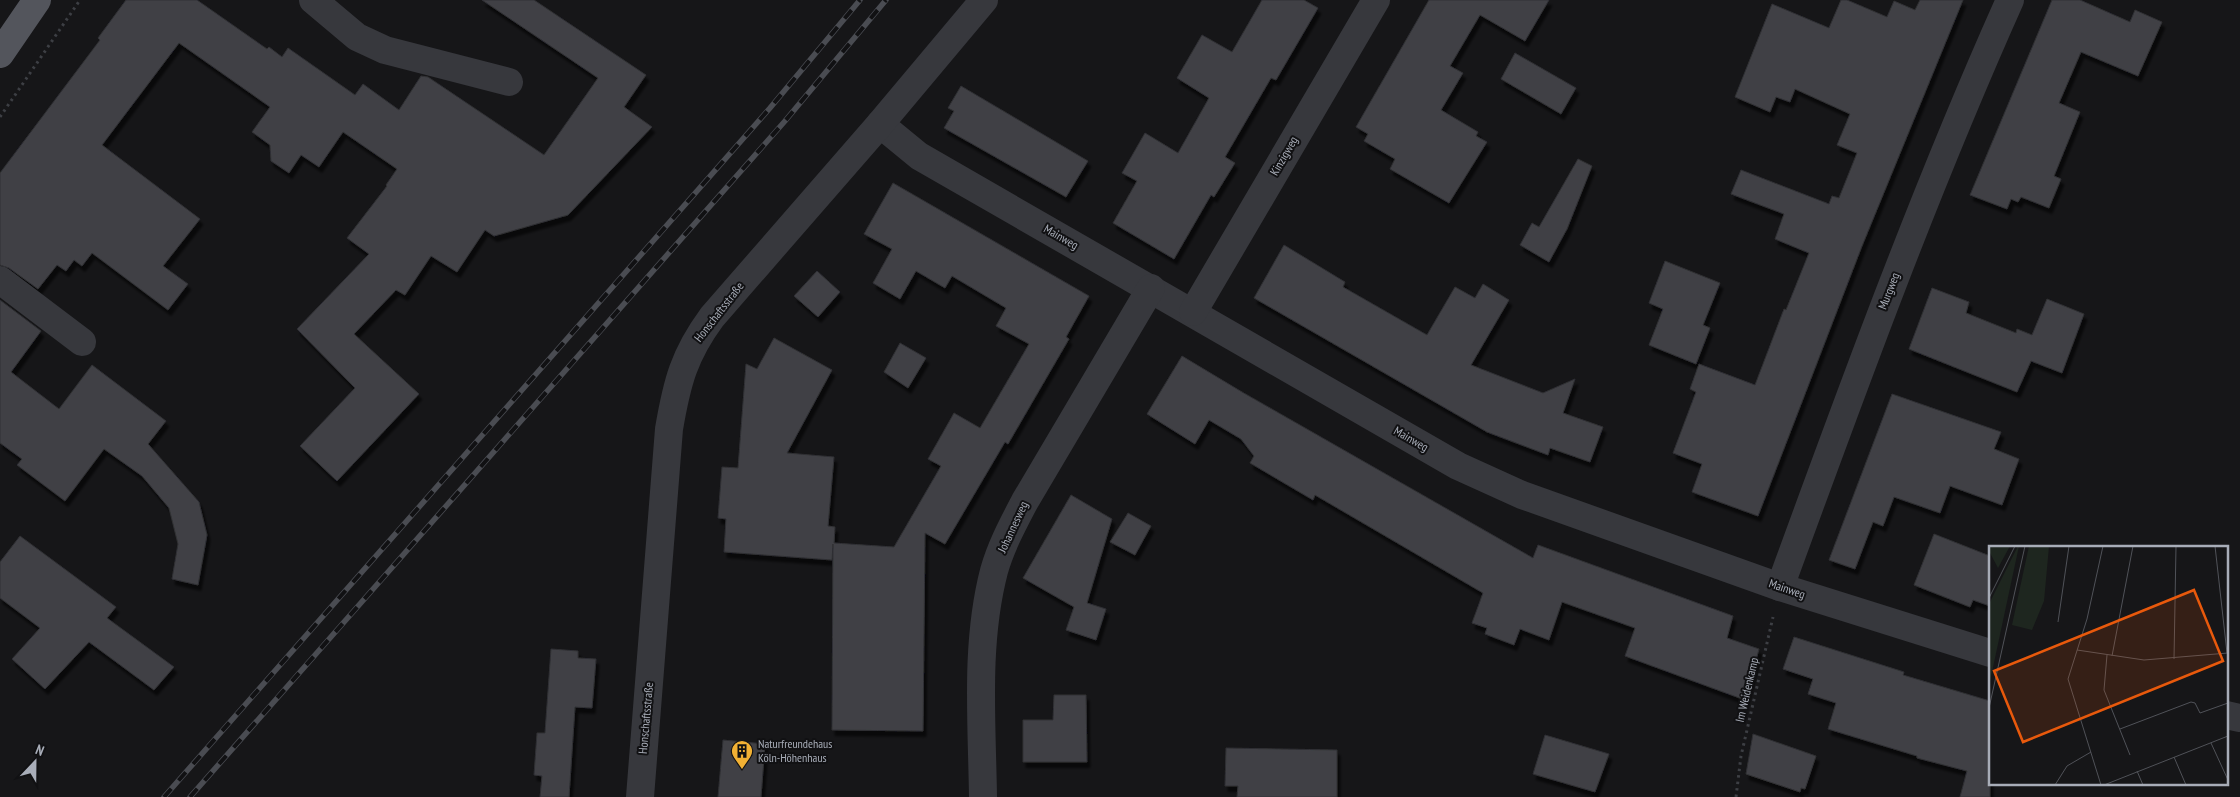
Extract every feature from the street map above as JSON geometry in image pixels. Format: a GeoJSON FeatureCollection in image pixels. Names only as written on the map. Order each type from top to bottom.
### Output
{"type":"FeatureCollection","features":[{"type":"Feature","properties":{"kind":"main road"},"geometry":{"type":"LineString","coordinates":[[0,54],[37,0]]}},
{"type":"Feature","properties":{"kind":"street"},"geometry":{"type":"LineString","coordinates":[[313,0],[357,37],[385,50],[509,82]]}},
{"type":"Feature","properties":{"kind":"street","name":"Honschaftsstraße"},"geometry":{"type":"LineString","coordinates":[[640,797],[670,428],[682,369],[696,339],[712,317],[880,124],[984,0]]}},
{"type":"Feature","properties":{"kind":"street","name":"Kinzigweg"},"geometry":{"type":"LineString","coordinates":[[1193,312],[1376,0]]}},
{"type":"Feature","properties":{"kind":"street","name":"Murgweg"},"geometry":{"type":"LineString","coordinates":[[1780,587],[1926,197],[2010,0]]}},
{"type":"Feature","properties":{"kind":"street","name":"Mainweg"},"geometry":{"type":"LineString","coordinates":[[880,124],[918,156],[1193,312],[1458,466],[1487,480],[1522,495],[1780,587],[1989,653]]}},
{"type":"Feature","properties":{"kind":"street"},"geometry":{"type":"LineString","coordinates":[[0,280],[82,342]]}},
{"type":"Feature","properties":{"kind":"street","name":"Johannesweg"},"geometry":{"type":"LineString","coordinates":[[983,797],[982,655],[985,614],[995,570],[1007,536],[1025,501],[1151,288]]}},
{"type":"Feature","properties":{"kind":"path"},"geometry":{"type":"LineString","coordinates":[[0,117],[80,0]]}},
{"type":"Feature","properties":{"kind":"path","name":"Im Weidenkamp"},"geometry":{"type":"LineString","coordinates":[[1736,797],[1741,756],[1780,587]]}},
{"type":"Feature","properties":{"kind":"building"},"geometry":{"type":"Polygon","coordinates":[[[126,0],[197,0],[267,49],[269,47],[282,57],[288,48],[355,95],[363,84],[399,110],[421,76],[428,77],[544,155],[598,78],[482,0],[534,0],[646,75],[624,107],[652,127],[568,215],[494,236],[485,230],[457,272],[431,256],[405,295],[396,290],[354,334],[419,394],[337,481],[300,446],[355,388],[297,329],[369,254],[347,238],[387,186],[397,169],[343,132],[319,167],[301,155],[289,173],[271,161],[270,145],[252,132],[270,107],[179,43],[102,145],[200,219],[163,266],[188,284],[168,310],[92,253],[82,266],[74,260],[66,271],[57,265],[38,289],[9,268],[0,265],[0,173],[100,40],[98,38],[126,0]]]}},
{"type":"Feature","properties":{"kind":"building"},"geometry":{"type":"Polygon","coordinates":[[[1262,0],[1304,0],[1318,8],[1276,80],[1271,78],[1225,157],[1235,163],[1214,197],[1211,195],[1174,259],[1113,223],[1137,181],[1122,173],[1145,133],[1178,153],[1209,98],[1177,78],[1202,35],[1232,52],[1262,0]]]}},
{"type":"Feature","properties":{"kind":"building"},"geometry":{"type":"Polygon","coordinates":[[[1429,0],[1549,0],[1525,41],[1480,15],[1450,66],[1463,73],[1441,110],[1478,132],[1476,136],[1487,142],[1449,203],[1390,169],[1395,159],[1364,141],[1368,134],[1356,127],[1429,0]]]}},
{"type":"Feature","properties":{"kind":"building"},"geometry":{"type":"Polygon","coordinates":[[[1841,0],[1847,0],[1887,17],[1894,1],[1915,10],[1920,0],[1963,0],[1862,246],[1758,516],[1692,492],[1702,464],[1673,453],[1696,392],[1690,389],[1699,364],[1755,385],[1784,309],[1786,310],[1809,253],[1775,239],[1784,214],[1731,194],[1741,170],[1829,204],[1832,196],[1839,198],[1857,153],[1837,145],[1850,114],[1795,89],[1790,102],[1776,97],[1770,112],[1735,97],[1772,4],[1829,28],[1841,0]]]}},
{"type":"Feature","properties":{"kind":"building"},"geometry":{"type":"Polygon","coordinates":[[[2052,0],[2080,0],[2130,22],[2135,10],[2162,22],[2138,76],[2081,52],[2059,103],[2080,112],[2054,176],[2061,179],[2049,208],[2021,197],[2018,202],[2011,199],[2007,209],[1970,195],[2052,0]]]}},
{"type":"Feature","properties":{"kind":"building"},"geometry":{"type":"Polygon","coordinates":[[[1515,53],[1576,88],[1561,114],[1501,79],[1515,53]]]}},
{"type":"Feature","properties":{"kind":"building"},"geometry":{"type":"Polygon","coordinates":[[[961,86],[1088,161],[1066,197],[944,128],[954,111],[948,108],[961,86]]]}},
{"type":"Feature","properties":{"kind":"building"},"geometry":{"type":"Polygon","coordinates":[[[1578,159],[1592,166],[1567,229],[1549,262],[1520,245],[1532,223],[1539,227],[1578,159]]]}},
{"type":"Feature","properties":{"kind":"building"},"geometry":{"type":"Polygon","coordinates":[[[893,183],[1089,296],[1066,337],[1069,339],[1008,444],[1005,442],[945,544],[925,533],[923,731],[832,730],[833,544],[832,560],[724,552],[726,519],[718,518],[722,467],[738,468],[746,364],[757,369],[774,338],[832,370],[787,453],[834,457],[828,526],[835,527],[834,543],[894,547],[941,466],[928,459],[954,413],[980,428],[1029,344],[996,326],[1006,308],[952,276],[945,288],[916,271],[900,299],[873,283],[892,249],[864,234],[893,183]]]}},
{"type":"Feature","properties":{"kind":"building"},"geometry":{"type":"Polygon","coordinates":[[[1284,245],[1345,282],[1343,287],[1427,335],[1455,287],[1475,298],[1483,284],[1509,300],[1471,365],[1543,393],[1575,379],[1563,413],[1603,427],[1590,462],[1550,448],[1548,455],[1487,432],[1254,298],[1284,245]]]}},
{"type":"Feature","properties":{"kind":"building"},"geometry":{"type":"Polygon","coordinates":[[[1665,261],[1720,283],[1703,325],[1710,328],[1696,364],[1649,345],[1663,309],[1649,303],[1665,261]]]}},
{"type":"Feature","properties":{"kind":"building"},"geometry":{"type":"Polygon","coordinates":[[[817,271],[840,292],[818,317],[794,296],[817,271]]]}},
{"type":"Feature","properties":{"kind":"building"},"geometry":{"type":"Polygon","coordinates":[[[1932,288],[1969,302],[1966,313],[2016,333],[2017,329],[2032,335],[2047,299],[2084,314],[2062,373],[2031,361],[2017,392],[1909,349],[1932,288]]]}},
{"type":"Feature","properties":{"kind":"building"},"geometry":{"type":"Polygon","coordinates":[[[0,300],[41,331],[11,372],[59,409],[92,365],[166,421],[148,444],[199,502],[207,535],[198,585],[172,579],[178,544],[169,508],[142,476],[104,449],[65,501],[17,465],[22,459],[0,443],[0,300]]]}},
{"type":"Feature","properties":{"kind":"building"},"geometry":{"type":"Polygon","coordinates":[[[900,343],[926,358],[908,388],[884,372],[900,343]]]}},
{"type":"Feature","properties":{"kind":"building"},"geometry":{"type":"Polygon","coordinates":[[[1182,356],[1533,558],[1538,545],[1733,616],[1727,638],[1759,649],[1745,700],[1625,656],[1635,628],[1562,602],[1549,640],[1520,629],[1514,645],[1485,634],[1487,628],[1472,623],[1483,593],[1315,495],[1313,500],[1250,463],[1254,456],[1241,439],[1209,420],[1195,444],[1147,414],[1182,356]]]}},
{"type":"Feature","properties":{"kind":"building"},"geometry":{"type":"Polygon","coordinates":[[[1892,394],[2001,432],[1994,449],[2019,459],[2002,505],[1950,486],[1940,513],[1894,497],[1883,526],[1873,522],[1855,569],[1829,560],[1892,394]]]}},
{"type":"Feature","properties":{"kind":"building"},"geometry":{"type":"Polygon","coordinates":[[[1071,495],[1112,519],[1087,603],[1106,609],[1096,640],[1066,630],[1074,607],[1023,578],[1071,495]]]}},
{"type":"Feature","properties":{"kind":"building"},"geometry":{"type":"Polygon","coordinates":[[[1128,513],[1151,526],[1135,555],[1110,542],[1128,513]]]}},
{"type":"Feature","properties":{"kind":"building"},"geometry":{"type":"Polygon","coordinates":[[[1934,534],[1989,556],[1989,606],[1973,600],[1970,607],[1914,585],[1934,534]]]}},
{"type":"Feature","properties":{"kind":"building"},"geometry":{"type":"Polygon","coordinates":[[[20,536],[116,607],[107,618],[174,667],[154,690],[89,642],[45,689],[12,659],[40,628],[0,598],[0,562],[20,536]]]}},
{"type":"Feature","properties":{"kind":"building"},"geometry":{"type":"Polygon","coordinates":[[[1794,637],[1904,672],[1903,675],[1989,701],[1990,797],[1960,797],[1967,771],[1917,758],[1917,756],[1828,729],[1836,703],[1808,694],[1813,679],[1783,669],[1794,637]]]}},
{"type":"Feature","properties":{"kind":"building"},"geometry":{"type":"Polygon","coordinates":[[[551,649],[578,651],[578,658],[596,659],[592,708],[575,707],[569,797],[540,797],[542,776],[534,775],[537,733],[545,733],[551,649]]]}},
{"type":"Feature","properties":{"kind":"building"},"geometry":{"type":"Polygon","coordinates":[[[1054,695],[1086,695],[1087,762],[1023,762],[1023,720],[1053,720],[1054,695]]]}},
{"type":"Feature","properties":{"kind":"building"},"geometry":{"type":"Polygon","coordinates":[[[1753,734],[1816,756],[1805,789],[1801,788],[1800,792],[1746,774],[1753,734]]]}},
{"type":"Feature","properties":{"kind":"building"},"geometry":{"type":"Polygon","coordinates":[[[1545,735],[1609,754],[1595,792],[1533,774],[1545,735]]]}},
{"type":"Feature","properties":{"kind":"building","name":"Naturfreundehaus Köln-Höhenhaus"},"geometry":{"type":"Polygon","coordinates":[[[723,740],[765,744],[761,797],[718,797],[723,740]]]}},
{"type":"Feature","properties":{"kind":"building"},"geometry":{"type":"Polygon","coordinates":[[[1226,748],[1337,750],[1337,797],[1237,797],[1238,786],[1225,786],[1226,748]]]}},
{"type":"Feature","properties":{"kind":"railway"},"geometry":{"type":"LineString","coordinates":[[164,797],[770,108],[860,0]]}},
{"type":"Feature","properties":{"kind":"railway"},"geometry":{"type":"LineString","coordinates":[[190,797],[785,121],[886,0]]}},
{"type":"Feature","properties":{"kind":"place","name":"Naturfreundehaus Köln-Höhenhaus"},"geometry":{"type":"Point","coordinates":[742,770]}}]}
